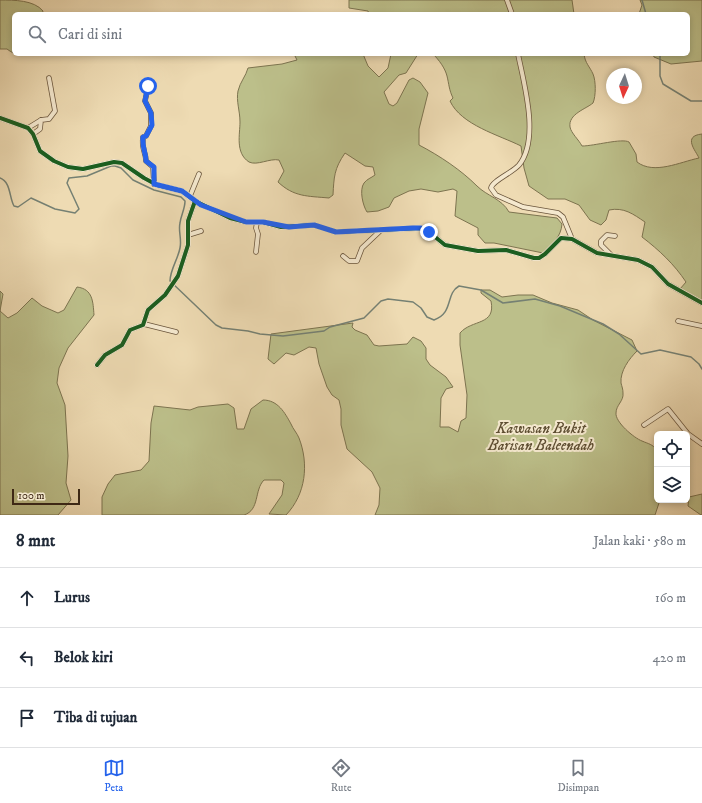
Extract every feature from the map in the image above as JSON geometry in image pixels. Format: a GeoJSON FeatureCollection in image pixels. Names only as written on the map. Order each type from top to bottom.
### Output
{"type":"FeatureCollection","features":[{"type":"Feature","properties":{"kind":"street"},"geometry":{"type":"LineString","coordinates":[[507,0],[511,12]]}},
{"type":"Feature","properties":{"kind":"street"},"geometry":{"type":"LineString","coordinates":[[518,56],[528,100],[529,146],[520,164],[510,173],[491,185],[490,188],[496,195],[523,207],[558,213],[563,217],[572,239]]}},
{"type":"Feature","properties":{"kind":"street"},"geometry":{"type":"LineString","coordinates":[[28,128],[41,120],[49,119],[55,111],[49,78]]}},
{"type":"Feature","properties":{"kind":"street"},"geometry":{"type":"LineString","coordinates":[[148,86],[145,101],[151,112],[152,125],[146,136],[143,137],[142,147],[146,156],[146,161],[154,167],[154,184]]}},
{"type":"Feature","properties":{"kind":"street"},"geometry":{"type":"LineString","coordinates":[[0,118],[28,128],[33,134],[40,151],[61,164],[83,169],[118,162],[126,165],[136,174],[154,184],[182,191],[195,201],[230,218],[246,222],[257,222],[289,227],[314,225],[336,232],[421,228],[429,232],[445,245],[478,251],[502,249],[534,258],[539,258],[545,254],[561,238],[572,239],[596,253],[638,260],[652,267],[668,284],[702,303]]}},
{"type":"Feature","properties":{"kind":"street"},"geometry":{"type":"LineString","coordinates":[[33,134],[40,129],[41,120]]}},
{"type":"Feature","properties":{"kind":"street"},"geometry":{"type":"LineString","coordinates":[[190,196],[199,174]]}},
{"type":"Feature","properties":{"kind":"street"},"geometry":{"type":"LineString","coordinates":[[144,324],[148,310],[161,300],[175,280],[185,255],[188,235],[188,221],[195,201]]}},
{"type":"Feature","properties":{"kind":"street"},"geometry":{"type":"LineString","coordinates":[[256,252],[258,234],[256,228],[257,222]]}},
{"type":"Feature","properties":{"kind":"street"},"geometry":{"type":"LineString","coordinates":[[343,256],[350,261],[357,261],[362,248],[381,230]]}},
{"type":"Feature","properties":{"kind":"street"},"geometry":{"type":"LineString","coordinates":[[188,235],[201,231]]}},
{"type":"Feature","properties":{"kind":"street"},"geometry":{"type":"LineString","coordinates":[[611,255],[601,245],[601,241],[607,235],[615,236]]}},
{"type":"Feature","properties":{"kind":"street"},"geometry":{"type":"LineString","coordinates":[[678,321],[702,326]]}},
{"type":"Feature","properties":{"kind":"street"},"geometry":{"type":"LineString","coordinates":[[97,365],[105,355],[122,345],[130,330],[144,324],[176,332]]}},
{"type":"Feature","properties":{"kind":"street"},"geometry":{"type":"LineString","coordinates":[[644,425],[668,409],[688,434],[702,444]]}},
{"type":"Feature","properties":{"kind":"green space"},"geometry":{"type":"Polygon","coordinates":[[[0,0],[29,3],[39,7],[43,11],[12,12],[12,52],[7,49],[0,49],[0,0]]]}},
{"type":"Feature","properties":{"kind":"green space"},"geometry":{"type":"Polygon","coordinates":[[[349,0],[572,0],[574,12],[368,12],[349,8],[349,0]]]}},
{"type":"Feature","properties":{"kind":"green space"},"geometry":{"type":"Polygon","coordinates":[[[640,0],[702,0],[702,61],[671,64],[654,57],[690,56],[690,12],[640,12],[642,5],[640,0]]]}},
{"type":"Feature","properties":{"kind":"green space"},"geometry":{"type":"Polygon","coordinates":[[[295,56],[364,56],[368,66],[379,77],[388,68],[391,56],[417,56],[406,73],[399,75],[384,92],[389,104],[393,106],[397,103],[409,80],[413,78],[420,82],[428,93],[419,129],[419,145],[457,169],[502,204],[509,212],[557,218],[562,224],[560,233],[556,240],[543,253],[494,243],[485,243],[478,235],[478,228],[455,216],[457,191],[453,189],[438,192],[421,189],[409,191],[394,198],[389,207],[378,211],[367,212],[363,202],[362,190],[365,182],[375,175],[373,167],[365,166],[345,153],[335,173],[333,195],[329,198],[301,195],[284,187],[278,182],[284,171],[279,160],[252,163],[249,162],[242,154],[239,143],[240,122],[238,95],[239,88],[248,68],[282,64],[297,60],[295,56]]]}},
{"type":"Feature","properties":{"kind":"green space"},"geometry":{"type":"Polygon","coordinates":[[[435,56],[584,56],[594,77],[595,96],[593,103],[578,112],[570,122],[572,132],[582,146],[620,141],[629,142],[636,154],[637,162],[644,166],[659,168],[699,158],[691,141],[696,135],[702,134],[702,300],[680,289],[686,282],[666,258],[642,237],[645,222],[641,219],[624,210],[614,209],[609,210],[606,220],[601,225],[590,220],[579,205],[565,199],[548,199],[529,186],[524,168],[521,146],[471,123],[455,109],[450,101],[453,98],[446,73],[442,64],[435,56]]]}},
{"type":"Feature","properties":{"kind":"green space"},"geometry":{"type":"Polygon","coordinates":[[[77,287],[86,290],[91,297],[94,315],[68,348],[59,368],[57,383],[65,405],[68,456],[66,483],[71,500],[58,515],[0,515],[0,311],[8,318],[17,313],[32,298],[42,306],[58,313],[64,310],[77,287]]]}},
{"type":"Feature","properties":{"kind":"green space","name":"Kawasan Bukit Barisan Baleendah"},"geometry":{"type":"Polygon","coordinates":[[[481,290],[490,290],[502,297],[533,295],[552,303],[578,310],[593,320],[632,340],[637,351],[628,361],[622,374],[621,383],[623,396],[616,413],[619,421],[630,433],[654,447],[654,503],[659,503],[655,515],[375,515],[379,505],[380,488],[372,472],[347,449],[341,425],[341,409],[339,400],[332,395],[327,387],[319,364],[316,348],[309,347],[294,355],[286,353],[274,364],[268,359],[271,334],[353,323],[352,327],[355,330],[367,335],[374,345],[407,344],[413,337],[421,341],[426,348],[426,359],[430,365],[446,377],[453,387],[446,389],[441,398],[440,427],[449,427],[458,432],[461,421],[466,418],[467,395],[460,345],[460,333],[490,315],[492,309],[491,301],[481,293],[481,290]]]}},
{"type":"Feature","properties":{"kind":"green space"},"geometry":{"type":"Polygon","coordinates":[[[0,291],[3,294],[0,311],[0,291]]]}},
{"type":"Feature","properties":{"kind":"green space"},"geometry":{"type":"Polygon","coordinates":[[[263,400],[273,402],[283,412],[298,436],[304,458],[305,468],[302,488],[293,507],[286,515],[269,514],[282,495],[284,483],[281,480],[264,480],[259,489],[255,504],[249,512],[244,515],[102,515],[102,497],[108,484],[115,475],[141,470],[149,461],[151,423],[154,406],[190,410],[198,407],[228,404],[234,408],[237,429],[244,429],[251,409],[263,400]]]}},
{"type":"Feature","properties":{"kind":"green space"},"geometry":{"type":"Polygon","coordinates":[[[702,494],[702,515],[688,506],[688,503],[690,503],[690,497],[702,494]]]}},
{"type":"Feature","properties":{"kind":"waterway"},"geometry":{"type":"LineString","coordinates":[[642,0],[645,12]]}},
{"type":"Feature","properties":{"kind":"waterway"},"geometry":{"type":"LineString","coordinates":[[660,56],[660,76],[663,84],[691,101],[702,101]]}},
{"type":"Feature","properties":{"kind":"waterway"},"geometry":{"type":"LineString","coordinates":[[0,178],[4,180],[8,186],[14,206],[18,207],[31,198],[55,209],[75,213],[79,209],[67,183],[69,178],[87,176],[111,166],[121,168],[133,180],[154,190],[181,197],[185,201],[180,226],[180,245],[170,281],[216,325],[222,328],[283,336],[324,331],[330,327],[364,318],[381,301],[388,299],[413,302],[421,308],[427,317],[434,320],[444,313],[452,294],[459,286],[481,290],[503,303],[535,299],[560,306],[603,324],[619,334],[641,354],[660,350],[691,357],[702,369]]}},
{"type":"Feature","properties":{"kind":"cycle path"},"geometry":{"type":"LineString","coordinates":[[0,118],[28,128],[33,134],[40,151],[54,161],[68,167],[83,169],[114,162],[122,163],[157,185],[182,191],[195,201],[188,221],[188,245],[178,276],[165,295],[148,310],[143,325],[130,330],[122,345],[105,355],[97,365]]}},
{"type":"Feature","properties":{"kind":"cycle path"},"geometry":{"type":"LineString","coordinates":[[195,201],[230,218],[246,222],[263,222],[281,227],[314,225],[336,232],[421,228],[429,232],[445,245],[478,251],[506,250],[534,258],[539,258],[545,254],[561,238],[572,239],[597,253],[638,260],[652,267],[668,284],[702,303]]}},
{"type":"Feature","properties":{"kind":"route"},"geometry":{"type":"LineString","coordinates":[[148,86],[145,104],[151,112],[152,125],[146,136],[143,137],[142,147],[146,156],[146,161],[154,167],[154,184],[182,191],[201,205],[230,218],[246,222],[263,222],[281,227],[314,225],[322,229],[336,232],[366,232],[413,228],[421,228],[429,232]]}}]}
